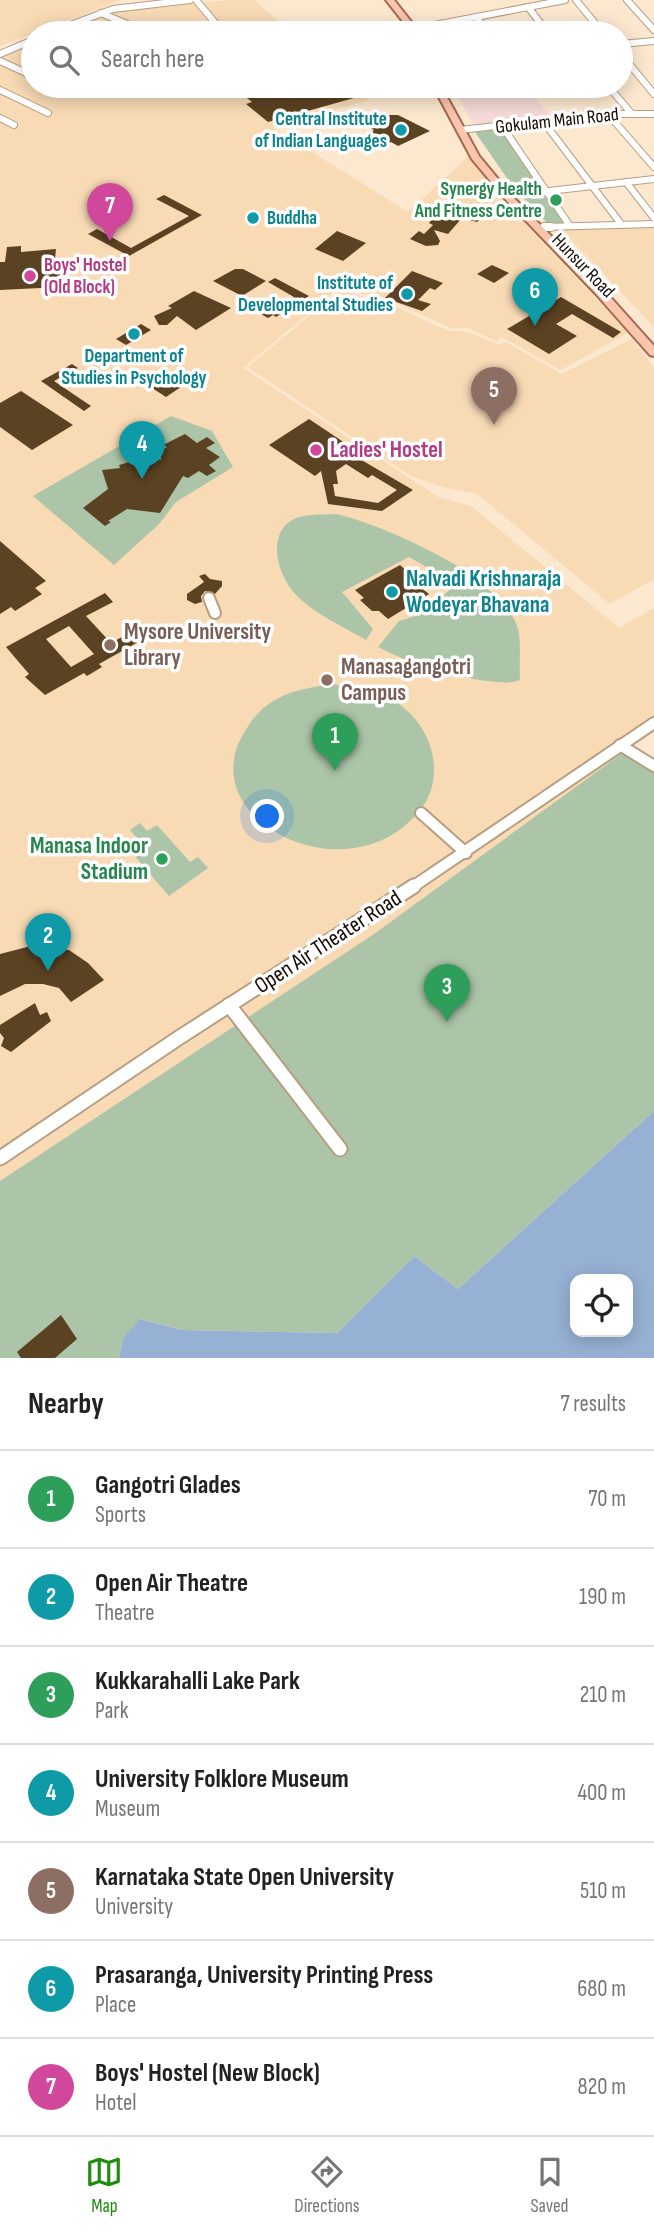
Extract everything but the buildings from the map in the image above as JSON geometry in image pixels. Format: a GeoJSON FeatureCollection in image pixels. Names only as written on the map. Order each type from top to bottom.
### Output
{"type":"FeatureCollection","features":[{"type":"Feature","properties":{"kind":"main road"},"geometry":{"type":"LineString","coordinates":[[388,0],[404,21]]}},
{"type":"Feature","properties":{"kind":"main road"},"geometry":{"type":"LineString","coordinates":[[446,98],[475,157],[510,199],[652,344]]}},
{"type":"Feature","properties":{"kind":"main road","name":"Hunsur Road"},"geometry":{"type":"LineString","coordinates":[[462,130],[478,155],[652,344]]}},
{"type":"Feature","properties":{"kind":"street"},"geometry":{"type":"LineString","coordinates":[[82,21],[124,7],[190,0]]}},
{"type":"Feature","properties":{"kind":"street"},"geometry":{"type":"LineString","coordinates":[[196,0],[214,21]]}},
{"type":"Feature","properties":{"kind":"street"},"geometry":{"type":"LineString","coordinates":[[460,21],[561,0]]}},
{"type":"Feature","properties":{"kind":"street"},"geometry":{"type":"LineString","coordinates":[[576,0],[593,21]]}},
{"type":"Feature","properties":{"kind":"street"},"geometry":{"type":"LineString","coordinates":[[627,0],[654,30]]}},
{"type":"Feature","properties":{"kind":"street"},"geometry":{"type":"LineString","coordinates":[[528,7],[539,21]]}},
{"type":"Feature","properties":{"kind":"street"},"geometry":{"type":"LineString","coordinates":[[101,13],[119,21]]}},
{"type":"Feature","properties":{"kind":"street"},"geometry":{"type":"LineString","coordinates":[[633,43],[654,41]]}},
{"type":"Feature","properties":{"kind":"street"},"geometry":{"type":"LineString","coordinates":[[0,54],[21,46]]}},
{"type":"Feature","properties":{"kind":"street"},"geometry":{"type":"LineString","coordinates":[[0,61],[21,71]]}},
{"type":"Feature","properties":{"kind":"street"},"geometry":{"type":"LineString","coordinates":[[633,72],[654,94]]}},
{"type":"Feature","properties":{"kind":"street"},"geometry":{"type":"LineString","coordinates":[[0,90],[48,113]]}},
{"type":"Feature","properties":{"kind":"street"},"geometry":{"type":"LineString","coordinates":[[618,98],[632,114]]}},
{"type":"Feature","properties":{"kind":"street"},"geometry":{"type":"LineString","coordinates":[[608,114],[654,167]]}},
{"type":"Feature","properties":{"kind":"street","name":"Gokulam Main Road"},"geometry":{"type":"LineString","coordinates":[[462,130],[608,114],[654,114]]}},
{"type":"Feature","properties":{"kind":"street"},"geometry":{"type":"LineString","coordinates":[[0,118],[14,125]]}},
{"type":"Feature","properties":{"kind":"street"},"geometry":{"type":"LineString","coordinates":[[543,121],[621,224]]}},
{"type":"Feature","properties":{"kind":"street"},"geometry":{"type":"LineString","coordinates":[[502,126],[570,226]]}},
{"type":"Feature","properties":{"kind":"street"},"geometry":{"type":"LineString","coordinates":[[514,195],[654,179]]}},
{"type":"Feature","properties":{"kind":"street"},"geometry":{"type":"LineString","coordinates":[[626,183],[654,221]]}},
{"type":"Feature","properties":{"kind":"street"},"geometry":{"type":"LineString","coordinates":[[544,227],[654,221]]}},
{"type":"Feature","properties":{"kind":"street"},"geometry":{"type":"LineString","coordinates":[[209,598],[215,613]]}},
{"type":"Feature","properties":{"kind":"street","name":"Open Air Theater Road"},"geometry":{"type":"LineString","coordinates":[[0,1158],[229,1005],[466,853],[654,723]]}},
{"type":"Feature","properties":{"kind":"street"},"geometry":{"type":"LineString","coordinates":[[620,745],[654,766]]}},
{"type":"Feature","properties":{"kind":"street"},"geometry":{"type":"LineString","coordinates":[[421,813],[466,853]]}},
{"type":"Feature","properties":{"kind":"street"},"geometry":{"type":"LineString","coordinates":[[229,1005],[340,1149]]}},
{"type":"Feature","properties":{"kind":"shaded area"},"geometry":{"type":"Polygon","coordinates":[[[0,0],[121,0],[66,21],[21,21],[21,38],[0,46],[0,0]]]}},
{"type":"Feature","properties":{"kind":"shaded area"},"geometry":{"type":"Polygon","coordinates":[[[229,0],[254,0],[278,21],[91,21],[113,12],[229,0]]]}},
{"type":"Feature","properties":{"kind":"shaded area","name":"Manasagangotri Campus"},"geometry":{"type":"Polygon","coordinates":[[[21,50],[21,98],[368,98],[370,100],[272,127],[408,212],[470,155],[528,227],[628,333],[561,370],[502,337],[496,341],[466,327],[453,329],[400,305],[340,287],[243,368],[438,497],[471,506],[619,628],[654,608],[654,731],[632,746],[654,760],[0,1358],[0,58],[21,50]]]}},
{"type":"Feature","properties":{"kind":"shaded area"},"geometry":{"type":"Polygon","coordinates":[[[458,98],[536,98],[551,118],[475,127],[458,98]]]}},
{"type":"Feature","properties":{"kind":"shaded area"},"geometry":{"type":"Polygon","coordinates":[[[654,227],[654,327],[560,228],[654,227]]]}},
{"type":"Feature","properties":{"kind":"shaded area"},"geometry":{"type":"Polygon","coordinates":[[[340,290],[390,304],[448,331],[464,331],[500,345],[506,342],[562,374],[632,339],[654,368],[654,579],[610,604],[477,494],[442,487],[411,476],[248,367],[340,290]]]}},
{"type":"Feature","properties":{"kind":"green space"},"geometry":{"type":"Polygon","coordinates":[[[501,129],[542,191],[518,194],[475,132],[501,129]]]}},
{"type":"Feature","properties":{"kind":"green space"},"geometry":{"type":"Polygon","coordinates":[[[544,193],[565,224],[546,222],[521,196],[544,193]]]}},
{"type":"Feature","properties":{"kind":"green space"},"geometry":{"type":"Polygon","coordinates":[[[171,416],[212,431],[233,467],[176,502],[159,524],[114,565],[33,496],[171,416]]]}},
{"type":"Feature","properties":{"kind":"green space"},"geometry":{"type":"Polygon","coordinates":[[[337,514],[401,537],[461,568],[448,579],[409,557],[342,592],[373,629],[366,640],[304,603],[285,580],[278,559],[278,539],[289,522],[306,516],[337,514]]]}},
{"type":"Feature","properties":{"kind":"green space"},"geometry":{"type":"Polygon","coordinates":[[[469,574],[500,600],[512,616],[520,640],[520,680],[487,681],[444,673],[378,647],[399,621],[419,615],[469,574]]]}},
{"type":"Feature","properties":{"kind":"green space"},"geometry":{"type":"Polygon","coordinates":[[[333,684],[372,692],[394,701],[419,723],[432,753],[432,785],[427,800],[417,814],[389,837],[354,848],[328,849],[302,844],[278,834],[257,819],[242,800],[234,778],[235,754],[247,728],[260,711],[273,701],[291,693],[333,684]]]}},
{"type":"Feature","properties":{"kind":"green space"},"geometry":{"type":"Polygon","coordinates":[[[632,746],[654,760],[654,1111],[458,1289],[414,1256],[337,1333],[183,1330],[141,1319],[123,1338],[119,1358],[0,1358],[0,1181],[374,934],[632,746]]]}},
{"type":"Feature","properties":{"kind":"green space","name":"Manasa Indoor Stadium"},"geometry":{"type":"Polygon","coordinates":[[[140,823],[147,831],[157,825],[190,862],[198,857],[208,868],[169,896],[126,846],[137,838],[130,830],[140,823]]]}},
{"type":"Feature","properties":{"kind":"water"},"geometry":{"type":"Polygon","coordinates":[[[654,1111],[654,1358],[119,1358],[123,1338],[140,1319],[183,1330],[337,1333],[414,1256],[458,1289],[654,1111]]]}},
{"type":"Feature","properties":{"kind":"place","name":"Central Institute of Indian Languages"},"geometry":{"type":"Point","coordinates":[401,130]}},
{"type":"Feature","properties":{"kind":"place","name":"Synergy Health And Fitness Centre"},"geometry":{"type":"Point","coordinates":[556,200]}},
{"type":"Feature","properties":{"kind":"place","name":"Buddha"},"geometry":{"type":"Point","coordinates":[253,218]}},
{"type":"Feature","properties":{"kind":"place","name":"Boys' Hostel (New Block)"},"geometry":{"type":"Point","coordinates":[110,241]}},
{"type":"Feature","properties":{"kind":"place","name":"Boys' Hostel (Old Block)"},"geometry":{"type":"Point","coordinates":[30,276]}},
{"type":"Feature","properties":{"kind":"place","name":"Institute of Developmental Studies"},"geometry":{"type":"Point","coordinates":[407,294]}},
{"type":"Feature","properties":{"kind":"place","name":"Prasaranga, University Printing Press"},"geometry":{"type":"Point","coordinates":[535,326]}},
{"type":"Feature","properties":{"kind":"place","name":"Department of Studies in Psychology"},"geometry":{"type":"Point","coordinates":[134,334]}},
{"type":"Feature","properties":{"kind":"place","name":"Karnataka State Open University"},"geometry":{"type":"Point","coordinates":[494,425]}},
{"type":"Feature","properties":{"kind":"place","name":"Ladies' Hostel"},"geometry":{"type":"Point","coordinates":[316,450]}},
{"type":"Feature","properties":{"kind":"place","name":"University Folklore Museum"},"geometry":{"type":"Point","coordinates":[142,479]}},
{"type":"Feature","properties":{"kind":"place","name":"Nalvadi Krishnaraja Wodeyar Bhavana"},"geometry":{"type":"Point","coordinates":[392,592]}},
{"type":"Feature","properties":{"kind":"place","name":"Mysore University Library"},"geometry":{"type":"Point","coordinates":[110,645]}},
{"type":"Feature","properties":{"kind":"place","name":"Manasagangotri Campus"},"geometry":{"type":"Point","coordinates":[327,680]}},
{"type":"Feature","properties":{"kind":"place","name":"Gangotri Glades"},"geometry":{"type":"Point","coordinates":[335,771]}},
{"type":"Feature","properties":{"kind":"place","name":"Manasa Indoor Stadium"},"geometry":{"type":"Point","coordinates":[162,859]}},
{"type":"Feature","properties":{"kind":"place","name":"Open Air Theatre"},"geometry":{"type":"Point","coordinates":[48,971]}},
{"type":"Feature","properties":{"kind":"place","name":"Kukkarahalli Lake Park"},"geometry":{"type":"Point","coordinates":[447,1022]}}]}
